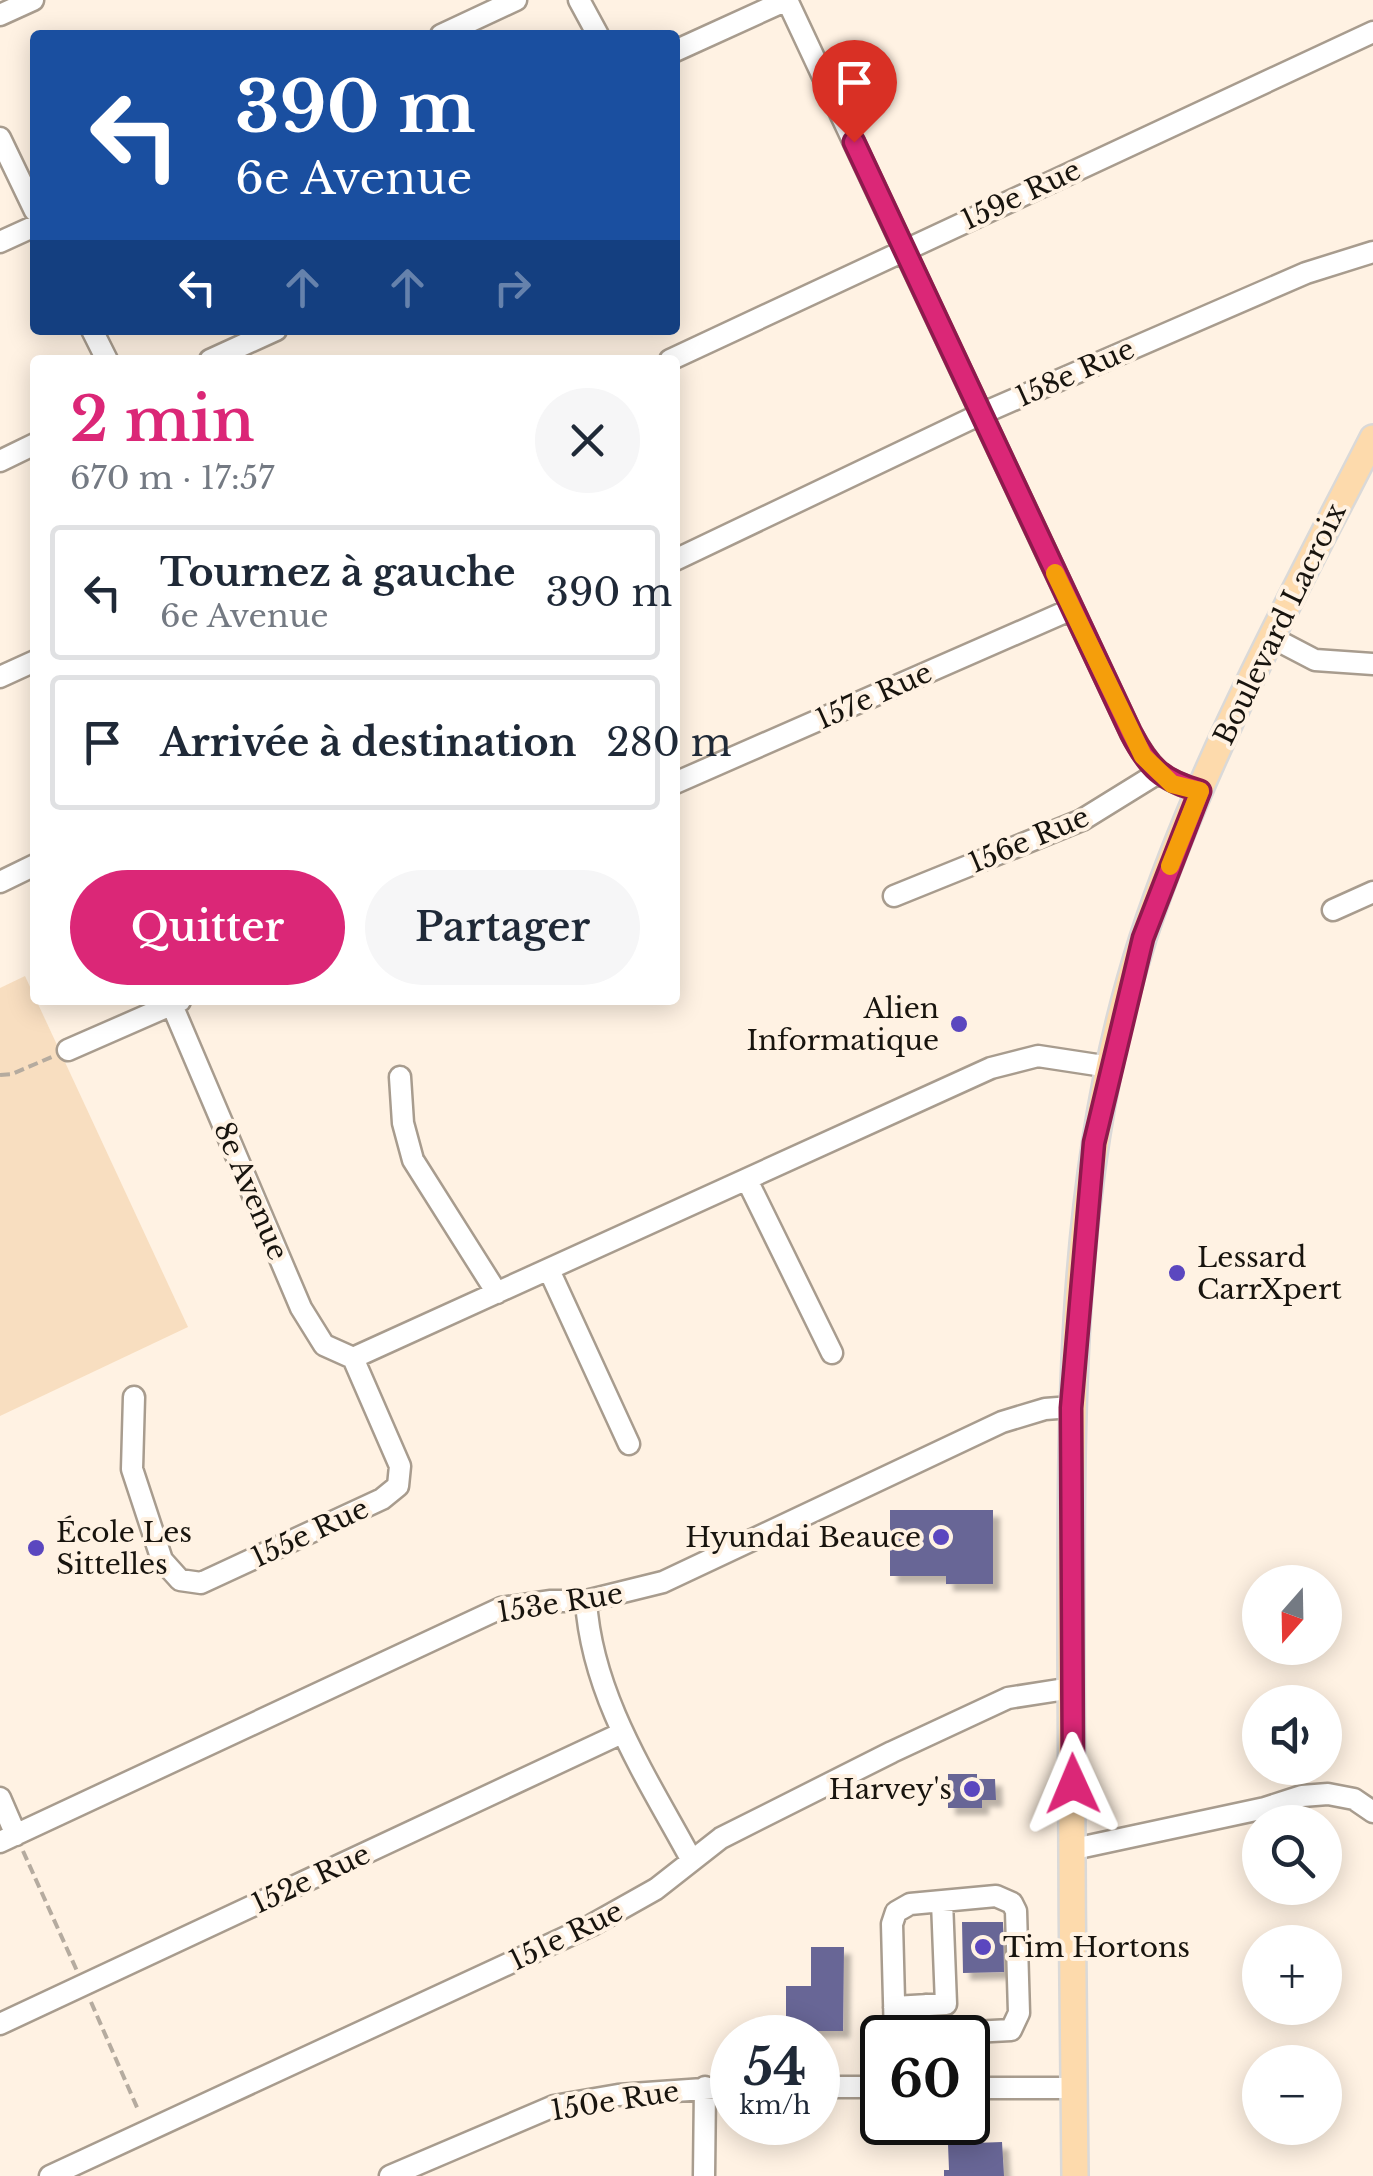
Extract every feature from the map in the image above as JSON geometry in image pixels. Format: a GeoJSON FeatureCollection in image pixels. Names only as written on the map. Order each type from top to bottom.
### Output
{"type":"FeatureCollection","features":[{"type":"Feature","properties":{"kind":"main road","name":"Boulevard Lacroix"},"geometry":{"type":"LineString","coordinates":[[1075,2176],[1071,1408],[1084,1222],[1094,1143],[1143,938],[1200,791],[1271,637],[1373,438]]}},
{"type":"Feature","properties":{"kind":"street"},"geometry":{"type":"LineString","coordinates":[[0,15],[33,0]]}},
{"type":"Feature","properties":{"kind":"street"},"geometry":{"type":"LineString","coordinates":[[453,30],[516,0]]}},
{"type":"Feature","properties":{"kind":"street"},"geometry":{"type":"LineString","coordinates":[[579,0],[595,30]]}},
{"type":"Feature","properties":{"kind":"street"},"geometry":{"type":"LineString","coordinates":[[680,49],[787,0],[1143,756],[1172,784],[1200,791]]}},
{"type":"Feature","properties":{"kind":"street","name":"159e Rue"},"geometry":{"type":"LineString","coordinates":[[680,355],[1373,32]]}},
{"type":"Feature","properties":{"kind":"street"},"geometry":{"type":"LineString","coordinates":[[0,138],[30,201]]}},
{"type":"Feature","properties":{"kind":"street"},"geometry":{"type":"LineString","coordinates":[[0,242],[30,228]]}},
{"type":"Feature","properties":{"kind":"street","name":"158e Rue"},"geometry":{"type":"LineString","coordinates":[[680,558],[981,414],[1306,273],[1373,252]]}},
{"type":"Feature","properties":{"kind":"street"},"geometry":{"type":"LineString","coordinates":[[221,355],[265,335]]}},
{"type":"Feature","properties":{"kind":"street"},"geometry":{"type":"LineString","coordinates":[[0,461],[30,446]]}},
{"type":"Feature","properties":{"kind":"street","name":"157e Rue"},"geometry":{"type":"LineString","coordinates":[[680,782],[1072,609]]}},
{"type":"Feature","properties":{"kind":"street"},"geometry":{"type":"LineString","coordinates":[[1271,637],[1315,660],[1373,664]]}},
{"type":"Feature","properties":{"kind":"street"},"geometry":{"type":"LineString","coordinates":[[0,678],[30,663]]}},
{"type":"Feature","properties":{"kind":"street","name":"156e Rue"},"geometry":{"type":"LineString","coordinates":[[894,896],[1082,820],[1158,773]]}},
{"type":"Feature","properties":{"kind":"street"},"geometry":{"type":"LineString","coordinates":[[0,882],[30,867]]}},
{"type":"Feature","properties":{"kind":"street"},"geometry":{"type":"LineString","coordinates":[[1333,910],[1373,892]]}},
{"type":"Feature","properties":{"kind":"street"},"geometry":{"type":"LineString","coordinates":[[68,1050],[170,1005]]}},
{"type":"Feature","properties":{"kind":"street","name":"8e Avenue"},"geometry":{"type":"LineString","coordinates":[[178,1005],[308,1321],[324,1344],[353,1358]]}},
{"type":"Feature","properties":{"kind":"street"},"geometry":{"type":"LineString","coordinates":[[353,1358],[991,1068],[1020,1058],[1055,1057],[1110,1067]]}},
{"type":"Feature","properties":{"kind":"street"},"geometry":{"type":"LineString","coordinates":[[400,1077],[402,1123],[413,1160],[497,1294]]}},
{"type":"Feature","properties":{"kind":"street"},"geometry":{"type":"LineString","coordinates":[[747,1180],[832,1353]]}},
{"type":"Feature","properties":{"kind":"street"},"geometry":{"type":"LineString","coordinates":[[548,1270],[629,1444]]}},
{"type":"Feature","properties":{"kind":"street","name":"155e Rue"},"geometry":{"type":"LineString","coordinates":[[134,1396],[132,1470],[162,1560],[180,1580],[201,1583],[382,1499],[398,1486],[400,1466],[353,1358]]}},
{"type":"Feature","properties":{"kind":"street","name":"153e Rue"},"geometry":{"type":"LineString","coordinates":[[8,1838],[500,1608],[551,1601],[586,1602],[625,1594],[692,1571],[1002,1422],[1045,1410],[1071,1408]]}},
{"type":"Feature","properties":{"kind":"street"},"geometry":{"type":"LineString","coordinates":[[586,1602],[588,1635],[622,1734],[691,1859]]}},
{"type":"Feature","properties":{"kind":"street","name":"151e Rue"},"geometry":{"type":"LineString","coordinates":[[50,2176],[592,1926],[656,1889],[721,1838],[956,1721],[1008,1698],[1072,1688]]}},
{"type":"Feature","properties":{"kind":"street","name":"152e Rue"},"geometry":{"type":"LineString","coordinates":[[0,2024],[622,1734]]}},
{"type":"Feature","properties":{"kind":"street"},"geometry":{"type":"LineString","coordinates":[[1074,1849],[1266,1808],[1302,1796],[1328,1794],[1354,1799],[1373,1812]]}},
{"type":"Feature","properties":{"kind":"street"},"geometry":{"type":"LineString","coordinates":[[0,1798],[8,1838]]}},
{"type":"Feature","properties":{"kind":"street"},"geometry":{"type":"LineString","coordinates":[[894,2015],[892,1924],[896,1912],[910,1904],[996,1896],[1012,1902],[1016,1911],[1019,2013],[1012,2030],[935,2034],[927,2024],[926,2005]]}},
{"type":"Feature","properties":{"kind":"street"},"geometry":{"type":"LineString","coordinates":[[894,2007],[946,2004],[942,1901]]}},
{"type":"Feature","properties":{"kind":"street"},"geometry":{"type":"LineString","coordinates":[[704,2176],[706,2088]]}},
{"type":"Feature","properties":{"kind":"street","name":"150e Rue"},"geometry":{"type":"LineString","coordinates":[[390,2176],[554,2106],[618,2095],[710,2088]]}},
{"type":"Feature","properties":{"kind":"street"},"geometry":{"type":"LineString","coordinates":[[990,2088],[1074,2088]]}},
{"type":"Feature","properties":{"kind":"path"},"geometry":{"type":"LineString","coordinates":[[0,1075],[12,1074],[68,1050]]}},
{"type":"Feature","properties":{"kind":"shaded area"},"geometry":{"type":"Polygon","coordinates":[[[25,976],[30,987],[30,1005],[38,1005],[188,1327],[0,1416],[0,988],[25,976]]]}},
{"type":"Feature","properties":{"kind":"building"},"geometry":{"type":"Polygon","coordinates":[[[890,1510],[993,1510],[993,1584],[946,1584],[946,1576],[890,1576],[890,1510]]]}},
{"type":"Feature","properties":{"kind":"building","name":"Harvey's"},"geometry":{"type":"Polygon","coordinates":[[[948,1774],[977,1774],[977,1779],[995,1779],[996,1800],[982,1800],[982,1808],[948,1808],[948,1774]]]}},
{"type":"Feature","properties":{"kind":"building","name":"Tim Hortons"},"geometry":{"type":"Polygon","coordinates":[[[962,1922],[1003,1922],[1004,1972],[963,1973],[962,1922]]]}},
{"type":"Feature","properties":{"kind":"building"},"geometry":{"type":"Polygon","coordinates":[[[811,1947],[844,1947],[843,2031],[840,2015],[786,2015],[786,1986],[811,1986],[811,1947]]]}},
{"type":"Feature","properties":{"kind":"building"},"geometry":{"type":"Polygon","coordinates":[[[1002,2142],[1004,2176],[944,2176],[944,2170],[949,2170],[948,2145],[1002,2142]]]}},
{"type":"Feature","properties":{"kind":"slow traffic"},"geometry":{"type":"LineString","coordinates":[[1055,573],[1143,756],[1172,784],[1200,791],[1170,866]]}},
{"type":"Feature","properties":{"kind":"place","name":"Alien Informatique"},"geometry":{"type":"Point","coordinates":[959,1024]}},
{"type":"Feature","properties":{"kind":"place","name":"Lessard CarrXpert"},"geometry":{"type":"Point","coordinates":[1177,1273]}},
{"type":"Feature","properties":{"kind":"place","name":"Hyundai Beauce"},"geometry":{"type":"Point","coordinates":[941,1537]}},
{"type":"Feature","properties":{"kind":"place","name":"École Les Sittelles"},"geometry":{"type":"Point","coordinates":[36,1548]}},
{"type":"Feature","properties":{"kind":"place","name":"Harvey's"},"geometry":{"type":"Point","coordinates":[972,1789]}},
{"type":"Feature","properties":{"kind":"place","name":"Tim Hortons"},"geometry":{"type":"Point","coordinates":[983,1947]}},
{"type":"Feature","properties":{"kind":"route"},"geometry":{"type":"LineString","coordinates":[[854,142],[1143,756],[1172,784],[1200,791],[1143,938],[1094,1143],[1084,1222],[1071,1408],[1073,1784]]}}]}
